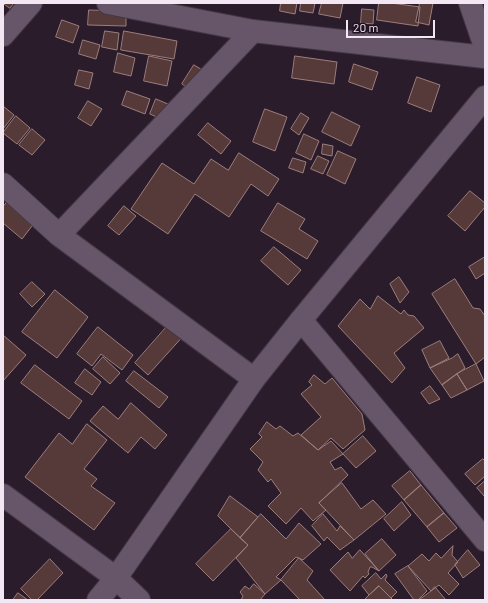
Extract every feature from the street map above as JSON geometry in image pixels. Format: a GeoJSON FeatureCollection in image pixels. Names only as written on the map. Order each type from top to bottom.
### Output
{"type":"FeatureCollection","features":[{"type":"Feature","properties":{"kind":"street"},"geometry":{"type":"LineString","coordinates":[[3,35],[31,3]]}},
{"type":"Feature","properties":{"kind":"street"},"geometry":{"type":"LineString","coordinates":[[108,3],[253,31],[485,57]]}},
{"type":"Feature","properties":{"kind":"street"},"geometry":{"type":"LineString","coordinates":[[470,3],[485,47]]}},
{"type":"Feature","properties":{"kind":"street"},"geometry":{"type":"LineString","coordinates":[[59,235],[253,31]]}},
{"type":"Feature","properties":{"kind":"street"},"geometry":{"type":"LineString","coordinates":[[98,600],[116,578],[254,379],[485,97]]}},
{"type":"Feature","properties":{"kind":"street"},"geometry":{"type":"LineString","coordinates":[[3,184],[59,235],[254,379]]}},
{"type":"Feature","properties":{"kind":"street"},"geometry":{"type":"LineString","coordinates":[[301,320],[485,540]]}},
{"type":"Feature","properties":{"kind":"street"},"geometry":{"type":"LineString","coordinates":[[3,495],[116,578],[139,600]]}},
{"type":"Feature","properties":{"kind":"building"},"geometry":{"type":"Polygon","coordinates":[[[3,3],[14,3],[10,8],[3,3]]]}},
{"type":"Feature","properties":{"kind":"building"},"geometry":{"type":"Polygon","coordinates":[[[281,3],[297,3],[295,14],[280,11],[281,3]]]}},
{"type":"Feature","properties":{"kind":"building"},"geometry":{"type":"Polygon","coordinates":[[[301,3],[315,3],[313,13],[300,11],[301,3]]]}},
{"type":"Feature","properties":{"kind":"building"},"geometry":{"type":"Polygon","coordinates":[[[322,3],[343,3],[340,18],[319,14],[322,3]]]}},
{"type":"Feature","properties":{"kind":"building"},"geometry":{"type":"Polygon","coordinates":[[[379,3],[420,7],[418,26],[377,20],[379,3]]]}},
{"type":"Feature","properties":{"kind":"building"},"geometry":{"type":"Polygon","coordinates":[[[420,3],[433,3],[429,25],[416,22],[420,3]]]}},
{"type":"Feature","properties":{"kind":"building"},"geometry":{"type":"Polygon","coordinates":[[[362,9],[374,10],[373,24],[361,23],[362,9]]]}},
{"type":"Feature","properties":{"kind":"building"},"geometry":{"type":"Polygon","coordinates":[[[89,10],[126,11],[126,26],[88,25],[89,10]]]}},
{"type":"Feature","properties":{"kind":"building"},"geometry":{"type":"Polygon","coordinates":[[[62,20],[79,26],[73,43],[56,37],[62,20]]]}},
{"type":"Feature","properties":{"kind":"building"},"geometry":{"type":"Polygon","coordinates":[[[105,31],[119,33],[117,50],[102,47],[105,31]]]}},
{"type":"Feature","properties":{"kind":"building"},"geometry":{"type":"Polygon","coordinates":[[[124,31],[177,41],[174,59],[121,50],[124,31]]]}},
{"type":"Feature","properties":{"kind":"building"},"geometry":{"type":"Polygon","coordinates":[[[83,40],[100,45],[96,59],[79,54],[83,40]]]}},
{"type":"Feature","properties":{"kind":"building"},"geometry":{"type":"Polygon","coordinates":[[[118,53],[135,58],[131,76],[114,72],[118,53]]]}},
{"type":"Feature","properties":{"kind":"building"},"geometry":{"type":"Polygon","coordinates":[[[149,56],[172,61],[167,86],[144,81],[149,56]]]}},
{"type":"Feature","properties":{"kind":"building"},"geometry":{"type":"Polygon","coordinates":[[[295,56],[337,62],[334,84],[292,78],[295,56]]]}},
{"type":"Feature","properties":{"kind":"building"},"geometry":{"type":"Polygon","coordinates":[[[354,64],[378,72],[372,90],[349,82],[354,64]]]}},
{"type":"Feature","properties":{"kind":"building"},"geometry":{"type":"Polygon","coordinates":[[[194,65],[204,71],[191,90],[182,84],[194,65]]]}},
{"type":"Feature","properties":{"kind":"building"},"geometry":{"type":"Polygon","coordinates":[[[79,70],[93,73],[89,89],[75,85],[79,70]]]}},
{"type":"Feature","properties":{"kind":"building"},"geometry":{"type":"Polygon","coordinates":[[[417,77],[440,85],[431,112],[408,103],[417,77]]]}},
{"type":"Feature","properties":{"kind":"building"},"geometry":{"type":"Polygon","coordinates":[[[127,91],[150,99],[145,114],[122,105],[127,91]]]}},
{"type":"Feature","properties":{"kind":"building"},"geometry":{"type":"Polygon","coordinates":[[[156,99],[175,107],[163,120],[150,114],[156,99]]]}},
{"type":"Feature","properties":{"kind":"building"},"geometry":{"type":"Polygon","coordinates":[[[88,101],[102,109],[91,126],[78,118],[88,101]]]}},
{"type":"Feature","properties":{"kind":"building"},"geometry":{"type":"Polygon","coordinates":[[[3,106],[14,115],[3,129],[3,106]]]}},
{"type":"Feature","properties":{"kind":"building"},"geometry":{"type":"Polygon","coordinates":[[[265,109],[287,117],[275,151],[253,142],[265,109]]]}},
{"type":"Feature","properties":{"kind":"building"},"geometry":{"type":"Polygon","coordinates":[[[332,112],[360,126],[351,146],[322,132],[332,112]]]}},
{"type":"Feature","properties":{"kind":"building"},"geometry":{"type":"Polygon","coordinates":[[[301,113],[309,118],[299,135],[291,129],[301,113]]]}},
{"type":"Feature","properties":{"kind":"building"},"geometry":{"type":"Polygon","coordinates":[[[16,116],[30,128],[17,144],[3,133],[16,116]]]}},
{"type":"Feature","properties":{"kind":"building"},"geometry":{"type":"Polygon","coordinates":[[[208,123],[231,141],[221,154],[198,135],[208,123]]]}},
{"type":"Feature","properties":{"kind":"building"},"geometry":{"type":"Polygon","coordinates":[[[32,129],[45,140],[32,155],[19,145],[32,129]]]}},
{"type":"Feature","properties":{"kind":"building"},"geometry":{"type":"Polygon","coordinates":[[[304,134],[319,141],[311,160],[296,153],[304,134]]]}},
{"type":"Feature","properties":{"kind":"building"},"geometry":{"type":"Polygon","coordinates":[[[323,144],[333,146],[332,156],[322,154],[323,144]]]}},
{"type":"Feature","properties":{"kind":"building"},"geometry":{"type":"Polygon","coordinates":[[[338,151],[356,159],[345,184],[327,175],[338,151]]]}},
{"type":"Feature","properties":{"kind":"building"},"geometry":{"type":"Polygon","coordinates":[[[239,153],[279,179],[268,196],[251,184],[229,217],[195,194],[168,234],[131,209],[162,163],[194,184],[211,159],[228,170],[239,153]]]}},
{"type":"Feature","properties":{"kind":"building"},"geometry":{"type":"Polygon","coordinates":[[[318,156],[329,161],[323,174],[311,169],[318,156]]]}},
{"type":"Feature","properties":{"kind":"building"},"geometry":{"type":"Polygon","coordinates":[[[293,158],[306,162],[303,173],[289,168],[293,158]]]}},
{"type":"Feature","properties":{"kind":"building"},"geometry":{"type":"Polygon","coordinates":[[[470,191],[485,203],[485,207],[465,231],[448,216],[470,191]]]}},
{"type":"Feature","properties":{"kind":"building"},"geometry":{"type":"Polygon","coordinates":[[[9,200],[35,222],[22,239],[3,223],[3,207],[9,200]]]}},
{"type":"Feature","properties":{"kind":"building"},"geometry":{"type":"Polygon","coordinates":[[[278,203],[305,219],[299,229],[318,241],[307,259],[261,231],[278,203]]]}},
{"type":"Feature","properties":{"kind":"building"},"geometry":{"type":"Polygon","coordinates":[[[124,206],[136,216],[119,235],[108,226],[124,206]]]}},
{"type":"Feature","properties":{"kind":"building"},"geometry":{"type":"Polygon","coordinates":[[[274,247],[301,270],[288,285],[261,261],[274,247]]]}},
{"type":"Feature","properties":{"kind":"building"},"geometry":{"type":"Polygon","coordinates":[[[485,257],[485,273],[476,279],[469,267],[485,257]]]}},
{"type":"Feature","properties":{"kind":"building"},"geometry":{"type":"Polygon","coordinates":[[[399,277],[409,292],[400,303],[390,284],[399,277]]]}},
{"type":"Feature","properties":{"kind":"building"},"geometry":{"type":"Polygon","coordinates":[[[455,279],[473,308],[480,309],[485,316],[485,357],[476,364],[432,294],[455,279]]]}},
{"type":"Feature","properties":{"kind":"building"},"geometry":{"type":"Polygon","coordinates":[[[32,282],[45,294],[32,307],[20,294],[32,282]]]}},
{"type":"Feature","properties":{"kind":"building"},"geometry":{"type":"Polygon","coordinates":[[[55,290],[88,317],[57,358],[22,332],[55,290]]]}},
{"type":"Feature","properties":{"kind":"building"},"geometry":{"type":"Polygon","coordinates":[[[378,296],[401,314],[404,310],[408,315],[414,316],[424,328],[394,353],[405,368],[392,383],[338,326],[360,299],[370,309],[378,296]]]}},
{"type":"Feature","properties":{"kind":"building"},"geometry":{"type":"Polygon","coordinates":[[[171,322],[185,334],[148,375],[135,363],[171,322]]]}},
{"type":"Feature","properties":{"kind":"building"},"geometry":{"type":"Polygon","coordinates":[[[98,327],[133,355],[122,370],[101,354],[92,366],[77,354],[98,327]]]}},
{"type":"Feature","properties":{"kind":"building"},"geometry":{"type":"Polygon","coordinates":[[[3,335],[26,355],[3,381],[3,335]]]}},
{"type":"Feature","properties":{"kind":"building"},"geometry":{"type":"Polygon","coordinates":[[[440,341],[449,358],[430,368],[422,350],[440,341]]]}},
{"type":"Feature","properties":{"kind":"building"},"geometry":{"type":"Polygon","coordinates":[[[458,354],[465,368],[442,385],[430,368],[458,354]]]}},
{"type":"Feature","properties":{"kind":"building"},"geometry":{"type":"Polygon","coordinates":[[[103,357],[120,373],[110,384],[93,369],[103,357]]]}},
{"type":"Feature","properties":{"kind":"building"},"geometry":{"type":"Polygon","coordinates":[[[476,364],[484,381],[467,390],[457,374],[476,364]]]}},
{"type":"Feature","properties":{"kind":"building"},"geometry":{"type":"Polygon","coordinates":[[[35,365],[82,401],[69,419],[21,383],[35,365]]]}},
{"type":"Feature","properties":{"kind":"building"},"geometry":{"type":"Polygon","coordinates":[[[85,369],[101,382],[92,395],[75,383],[85,369]]]}},
{"type":"Feature","properties":{"kind":"building"},"geometry":{"type":"Polygon","coordinates":[[[134,371],[168,397],[159,408],[126,381],[134,371]]]}},
{"type":"Feature","properties":{"kind":"building"},"geometry":{"type":"Polygon","coordinates":[[[457,374],[467,390],[451,398],[442,385],[457,374]]]}},
{"type":"Feature","properties":{"kind":"building"},"geometry":{"type":"Polygon","coordinates":[[[314,375],[325,384],[332,378],[362,414],[365,430],[343,449],[331,438],[318,450],[301,435],[321,417],[301,394],[312,385],[309,382],[314,375]]]}},
{"type":"Feature","properties":{"kind":"building"},"geometry":{"type":"Polygon","coordinates":[[[430,386],[440,399],[429,404],[421,393],[430,386]]]}},
{"type":"Feature","properties":{"kind":"building"},"geometry":{"type":"Polygon","coordinates":[[[131,403],[167,435],[155,449],[141,437],[128,453],[90,421],[103,406],[118,419],[131,403]]]}},
{"type":"Feature","properties":{"kind":"building"},"geometry":{"type":"Polygon","coordinates":[[[267,422],[276,429],[280,426],[293,436],[298,433],[318,450],[331,441],[343,454],[330,462],[335,470],[341,467],[348,475],[319,503],[326,510],[313,521],[301,508],[286,524],[268,506],[281,493],[271,479],[268,482],[258,470],[263,462],[250,449],[262,437],[259,434],[267,422]]]}},
{"type":"Feature","properties":{"kind":"building"},"geometry":{"type":"Polygon","coordinates":[[[87,424],[107,440],[84,469],[97,479],[91,486],[115,503],[94,530],[25,477],[59,433],[72,444],[87,424]]]}},
{"type":"Feature","properties":{"kind":"building"},"geometry":{"type":"Polygon","coordinates":[[[363,436],[376,451],[356,468],[343,454],[363,436]]]}},
{"type":"Feature","properties":{"kind":"building"},"geometry":{"type":"Polygon","coordinates":[[[483,459],[485,461],[485,476],[475,485],[465,474],[483,459]]]}},
{"type":"Feature","properties":{"kind":"building"},"geometry":{"type":"Polygon","coordinates":[[[410,471],[421,485],[404,500],[392,486],[410,471]]]}},
{"type":"Feature","properties":{"kind":"building"},"geometry":{"type":"Polygon","coordinates":[[[485,481],[485,497],[477,488],[485,481]]]}},
{"type":"Feature","properties":{"kind":"building"},"geometry":{"type":"Polygon","coordinates":[[[342,483],[361,509],[373,500],[386,514],[354,540],[319,503],[342,483]]]}},
{"type":"Feature","properties":{"kind":"building"},"geometry":{"type":"Polygon","coordinates":[[[421,485],[444,513],[427,527],[404,500],[421,485]]]}},
{"type":"Feature","properties":{"kind":"building"},"geometry":{"type":"Polygon","coordinates":[[[230,496],[258,517],[240,538],[218,516],[230,496]]]}},
{"type":"Feature","properties":{"kind":"building"},"geometry":{"type":"Polygon","coordinates":[[[402,502],[411,515],[394,531],[384,519],[402,502]]]}},
{"type":"Feature","properties":{"kind":"building"},"geometry":{"type":"Polygon","coordinates":[[[444,513],[457,528],[439,542],[427,527],[444,513]]]}},
{"type":"Feature","properties":{"kind":"building"},"geometry":{"type":"Polygon","coordinates":[[[261,514],[286,539],[299,523],[321,544],[303,560],[296,557],[276,577],[281,580],[265,594],[236,558],[248,545],[240,538],[261,514]]]}},
{"type":"Feature","properties":{"kind":"building"},"geometry":{"type":"Polygon","coordinates":[[[323,514],[337,531],[340,526],[354,540],[340,550],[327,537],[324,541],[312,526],[323,514]]]}},
{"type":"Feature","properties":{"kind":"building"},"geometry":{"type":"Polygon","coordinates":[[[231,529],[248,545],[213,581],[196,564],[231,529]]]}},
{"type":"Feature","properties":{"kind":"building"},"geometry":{"type":"Polygon","coordinates":[[[382,539],[396,555],[379,571],[365,554],[382,539]]]}},
{"type":"Feature","properties":{"kind":"building"},"geometry":{"type":"Polygon","coordinates":[[[453,546],[452,555],[458,562],[448,573],[459,584],[449,595],[439,585],[431,591],[408,566],[422,554],[429,561],[436,553],[441,558],[453,546]]]}},
{"type":"Feature","properties":{"kind":"building"},"geometry":{"type":"Polygon","coordinates":[[[360,550],[379,571],[370,567],[368,572],[369,574],[365,578],[363,576],[350,591],[330,570],[348,552],[352,558],[360,550]]]}},
{"type":"Feature","properties":{"kind":"building"},"geometry":{"type":"Polygon","coordinates":[[[468,550],[480,565],[463,578],[455,565],[468,550]]]}},
{"type":"Feature","properties":{"kind":"building"},"geometry":{"type":"Polygon","coordinates":[[[299,558],[313,571],[307,580],[325,600],[300,600],[281,580],[299,558]]]}},
{"type":"Feature","properties":{"kind":"building"},"geometry":{"type":"Polygon","coordinates":[[[50,559],[63,573],[37,600],[32,600],[21,589],[50,559]]]}},
{"type":"Feature","properties":{"kind":"building"},"geometry":{"type":"Polygon","coordinates":[[[408,566],[427,591],[418,600],[414,600],[395,574],[408,566]]]}},
{"type":"Feature","properties":{"kind":"building"},"geometry":{"type":"Polygon","coordinates":[[[376,573],[381,579],[386,574],[387,576],[385,580],[397,592],[391,598],[379,586],[369,595],[362,586],[376,573]]]}},
{"type":"Feature","properties":{"kind":"building"},"geometry":{"type":"Polygon","coordinates":[[[254,584],[265,594],[260,600],[241,600],[243,596],[240,592],[245,586],[249,589],[254,584]]]}},
{"type":"Feature","properties":{"kind":"building"},"geometry":{"type":"Polygon","coordinates":[[[379,586],[393,600],[364,600],[369,595],[379,586]]]}},
{"type":"Feature","properties":{"kind":"building"},"geometry":{"type":"Polygon","coordinates":[[[435,587],[446,600],[419,600],[431,591],[435,587]]]}},
{"type":"Feature","properties":{"kind":"building"},"geometry":{"type":"Polygon","coordinates":[[[18,593],[28,600],[13,600],[18,593]]]}}]}
